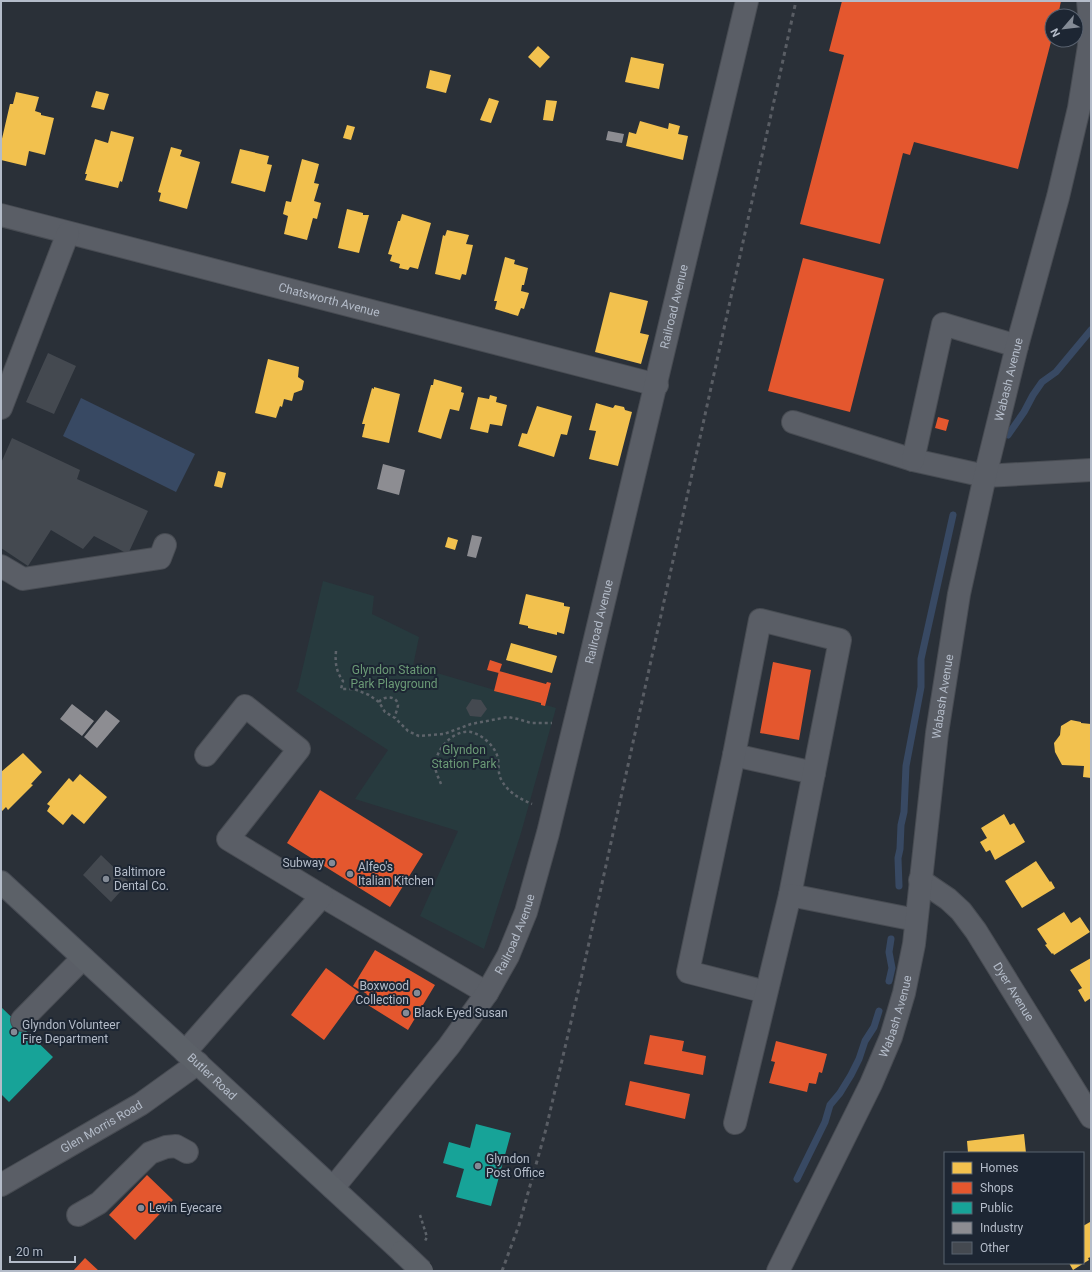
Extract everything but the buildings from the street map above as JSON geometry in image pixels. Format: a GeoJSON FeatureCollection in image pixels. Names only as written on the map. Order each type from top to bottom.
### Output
{"type":"FeatureCollection","features":[{"type":"Feature","properties":{"kind":"main road","name":"Butler Road"},"geometry":{"type":"LineString","coordinates":[[1,882],[422,1271]]}},
{"type":"Feature","properties":{"kind":"street","name":"Railroad Avenue"},"geometry":{"type":"LineString","coordinates":[[333,1188],[449,1046],[487,993],[508,956],[526,912],[575,724],[657,385],[747,1]]}},
{"type":"Feature","properties":{"kind":"street","name":"Wabash Avenue"},"geometry":{"type":"LineString","coordinates":[[778,1271],[871,1084],[891,1037],[904,993],[914,944],[910,919],[920,880],[937,733],[959,594],[985,476],[1017,346],[1058,197],[1079,108],[1089,46],[1090,23],[1088,1]]}},
{"type":"Feature","properties":{"kind":"street","name":"Chatsworth Avenue"},"geometry":{"type":"LineString","coordinates":[[1,215],[657,385]]}},
{"type":"Feature","properties":{"kind":"street"},"geometry":{"type":"LineString","coordinates":[[1,408],[68,233]]}},
{"type":"Feature","properties":{"kind":"street"},"geometry":{"type":"LineString","coordinates":[[913,460],[943,324],[1017,346]]}},
{"type":"Feature","properties":{"kind":"street"},"geometry":{"type":"LineString","coordinates":[[793,422],[913,460],[985,476],[1091,470]]}},
{"type":"Feature","properties":{"kind":"street"},"geometry":{"type":"LineString","coordinates":[[1,566],[23,579],[160,558],[165,544]]}},
{"type":"Feature","properties":{"kind":"street"},"geometry":{"type":"LineString","coordinates":[[735,1123],[790,895],[840,640],[760,620],[734,755],[688,972],[766,992]]}},
{"type":"Feature","properties":{"kind":"street"},"geometry":{"type":"LineString","coordinates":[[206,755],[245,706],[299,749],[228,839],[487,993]]}},
{"type":"Feature","properties":{"kind":"street"},"geometry":{"type":"LineString","coordinates":[[734,755],[814,772]]}},
{"type":"Feature","properties":{"kind":"street","name":"Dyer Avenue"},"geometry":{"type":"LineString","coordinates":[[920,880],[948,899],[961,911],[976,931],[1091,1117]]}},
{"type":"Feature","properties":{"kind":"street"},"geometry":{"type":"LineString","coordinates":[[790,895],[910,919]]}},
{"type":"Feature","properties":{"kind":"street","name":"Glen Morris Road"},"geometry":{"type":"LineString","coordinates":[[1,1185],[141,1104],[191,1058],[322,896]]}},
{"type":"Feature","properties":{"kind":"street"},"geometry":{"type":"LineString","coordinates":[[22,1020],[83,958]]}},
{"type":"Feature","properties":{"kind":"street"},"geometry":{"type":"LineString","coordinates":[[78,1215],[100,1203],[150,1153],[166,1147],[176,1146],[187,1152]]}},
{"type":"Feature","properties":{"kind":"path"},"geometry":{"type":"LineString","coordinates":[[336,651],[335,660],[337,672],[343,681],[341,689],[354,689],[369,695],[379,702],[385,712],[408,731],[419,736],[444,734],[487,720],[508,717],[531,723],[575,724]]}},
{"type":"Feature","properties":{"kind":"path"},"geometry":{"type":"LineString","coordinates":[[379,702],[385,698],[394,698],[398,706],[394,718]]}},
{"type":"Feature","properties":{"kind":"path"},"geometry":{"type":"LineString","coordinates":[[459,728],[460,733]]}},
{"type":"Feature","properties":{"kind":"path"},"geometry":{"type":"LineString","coordinates":[[441,784],[435,767],[437,757],[448,739],[460,733],[471,732],[491,744],[496,751],[500,777],[512,794],[524,801],[553,812]]}},
{"type":"Feature","properties":{"kind":"green space","name":"Glyndon Station Park"},"geometry":{"type":"Polygon","coordinates":[[[323,581],[374,596],[372,614],[419,637],[413,666],[556,708],[521,833],[484,949],[420,916],[458,831],[355,799],[388,750],[296,691],[298,688],[323,581]]]}},
{"type":"Feature","properties":{"kind":"water"},"geometry":{"type":"Polygon","coordinates":[[[81,398],[195,454],[176,492],[63,436],[81,398]]]}},
{"type":"Feature","properties":{"kind":"waterway"},"geometry":{"type":"LineString","coordinates":[[1008,435],[1042,382],[1056,372],[1091,330]]}},
{"type":"Feature","properties":{"kind":"waterway"},"geometry":{"type":"LineString","coordinates":[[899,886],[898,858],[901,825],[904,812],[906,766],[921,687],[921,659],[953,515]]}},
{"type":"Feature","properties":{"kind":"waterway"},"geometry":{"type":"LineString","coordinates":[[889,981],[892,968],[889,952],[891,939]]}},
{"type":"Feature","properties":{"kind":"waterway"},"geometry":{"type":"LineString","coordinates":[[797,1179],[825,1122],[830,1105],[840,1093],[859,1059],[865,1041],[874,1027],[879,1011]]}},
{"type":"Feature","properties":{"kind":"railway"},"geometry":{"type":"LineString","coordinates":[[502,1271],[519,1225],[546,1129],[581,979],[796,1]]}},
{"type":"Feature","properties":{"kind":"place","name":"Subway"},"geometry":{"type":"Point","coordinates":[332,863]}},
{"type":"Feature","properties":{"kind":"place","name":"Alfeo's Italian Kitchen"},"geometry":{"type":"Point","coordinates":[350,874]}},
{"type":"Feature","properties":{"kind":"place","name":"Baltimore Dental Co."},"geometry":{"type":"Point","coordinates":[106,879]}},
{"type":"Feature","properties":{"kind":"place","name":"Boxwood Collection"},"geometry":{"type":"Point","coordinates":[417,993]}},
{"type":"Feature","properties":{"kind":"place","name":"Black Eyed Susan"},"geometry":{"type":"Point","coordinates":[406,1013]}},
{"type":"Feature","properties":{"kind":"place","name":"Glyndon Volunteer Fire Department"},"geometry":{"type":"Point","coordinates":[14,1032]}},
{"type":"Feature","properties":{"kind":"place","name":"Glyndon Post Office"},"geometry":{"type":"Point","coordinates":[478,1166]}},
{"type":"Feature","properties":{"kind":"place","name":"Levin Eyecare"},"geometry":{"type":"Point","coordinates":[141,1208]}},
{"type":"Feature","properties":{"kind":"park label","name":"Glyndon Station Park Playground"},"geometry":{"type":"Point","coordinates":[394,677]}}]}
